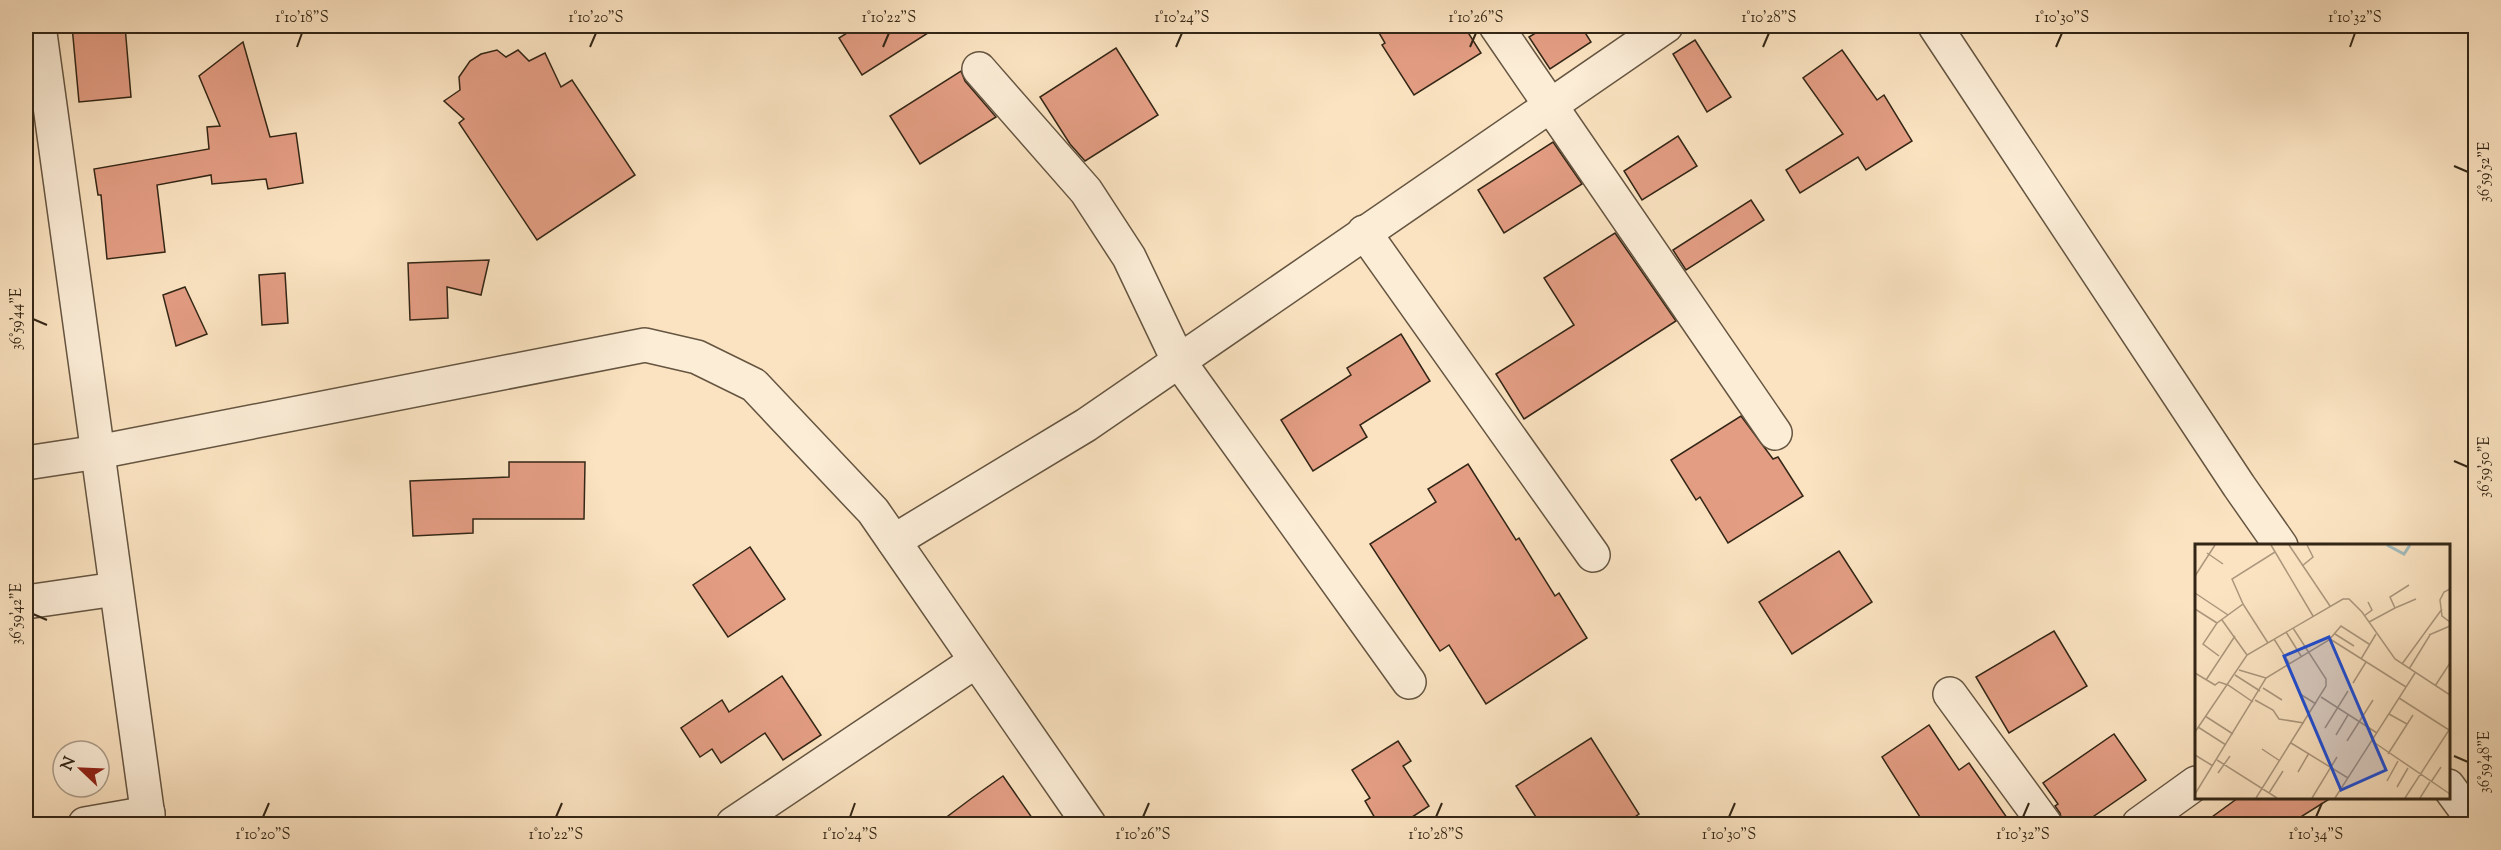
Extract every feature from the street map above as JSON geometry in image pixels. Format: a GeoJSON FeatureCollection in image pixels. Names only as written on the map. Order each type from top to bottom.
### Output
{"type":"FeatureCollection","features":[{"type":"Feature","properties":{"kind":"street"},"geometry":{"type":"LineString","coordinates":[[39,26],[149,819],[85,825]]}},
{"type":"Feature","properties":{"kind":"street"},"geometry":{"type":"LineString","coordinates":[[1496,26],[1775,433]]}},
{"type":"Feature","properties":{"kind":"street"},"geometry":{"type":"LineString","coordinates":[[894,540],[1086,425],[1666,26]]}},
{"type":"Feature","properties":{"kind":"street"},"geometry":{"type":"LineString","coordinates":[[1944,28],[2239,486],[2280,544]]}},
{"type":"Feature","properties":{"kind":"street"},"geometry":{"type":"LineString","coordinates":[[980,69],[1086,191],[1129,257],[1178,360],[1409,682]]}},
{"type":"Feature","properties":{"kind":"street"},"geometry":{"type":"LineString","coordinates":[[1364,232],[1593,555]]}},
{"type":"Feature","properties":{"kind":"street"},"geometry":{"type":"LineString","coordinates":[[26,463],[98,452],[645,345],[697,357],[754,385],[873,511],[1089,825]]}},
{"type":"Feature","properties":{"kind":"street"},"geometry":{"type":"LineString","coordinates":[[26,602],[116,589]]}},
{"type":"Feature","properties":{"kind":"street"},"geometry":{"type":"LineString","coordinates":[[733,825],[976,661]]}},
{"type":"Feature","properties":{"kind":"street"},"geometry":{"type":"LineString","coordinates":[[1950,694],[2045,825]]}},
{"type":"Feature","properties":{"kind":"street"},"geometry":{"type":"LineString","coordinates":[[2139,825],[2195,784]]}},
{"type":"Feature","properties":{"kind":"street"},"geometry":{"type":"LineString","coordinates":[[2450,789],[2475,824]]}},
{"type":"Feature","properties":{"kind":"building"},"geometry":{"type":"Polygon","coordinates":[[[72,26],[125,26],[131,97],[79,102],[72,26]]]}},
{"type":"Feature","properties":{"kind":"building"},"geometry":{"type":"Polygon","coordinates":[[[858,26],[939,26],[862,75],[839,38],[858,26]]]}},
{"type":"Feature","properties":{"kind":"building"},"geometry":{"type":"Polygon","coordinates":[[[1375,26],[1464,26],[1481,53],[1414,95],[1382,45],[1385,43],[1375,26]]]}},
{"type":"Feature","properties":{"kind":"building"},"geometry":{"type":"Polygon","coordinates":[[[1547,26],[1581,26],[1591,42],[1550,69],[1529,37],[1547,26]]]}},
{"type":"Feature","properties":{"kind":"building"},"geometry":{"type":"Polygon","coordinates":[[[1695,40],[1731,97],[1707,112],[1673,54],[1695,40]]]}},
{"type":"Feature","properties":{"kind":"building"},"geometry":{"type":"Polygon","coordinates":[[[243,42],[270,137],[296,133],[303,183],[268,189],[266,179],[212,184],[211,175],[157,185],[165,252],[107,259],[101,195],[98,195],[94,169],[209,149],[207,127],[220,126],[199,76],[243,42]]]}},
{"type":"Feature","properties":{"kind":"building"},"geometry":{"type":"Polygon","coordinates":[[[1116,48],[1158,115],[1085,161],[1070,144],[1040,97],[1116,48]]]}},
{"type":"Feature","properties":{"kind":"building"},"geometry":{"type":"Polygon","coordinates":[[[497,50],[506,57],[518,50],[529,61],[545,53],[561,87],[572,80],[635,175],[537,240],[459,123],[464,119],[444,101],[460,90],[459,77],[470,61],[481,54],[497,50]]]}},
{"type":"Feature","properties":{"kind":"building"},"geometry":{"type":"Polygon","coordinates":[[[1842,50],[1877,100],[1884,95],[1912,141],[1866,170],[1858,157],[1800,193],[1786,170],[1843,134],[1803,78],[1842,50]]]}},
{"type":"Feature","properties":{"kind":"building"},"geometry":{"type":"Polygon","coordinates":[[[961,71],[965,81],[996,117],[920,164],[890,116],[961,71]]]}},
{"type":"Feature","properties":{"kind":"building"},"geometry":{"type":"Polygon","coordinates":[[[1678,136],[1697,166],[1642,200],[1624,171],[1678,136]]]}},
{"type":"Feature","properties":{"kind":"building"},"geometry":{"type":"Polygon","coordinates":[[[1553,142],[1582,184],[1504,233],[1478,190],[1553,142]]]}},
{"type":"Feature","properties":{"kind":"building"},"geometry":{"type":"Polygon","coordinates":[[[1751,200],[1764,220],[1686,270],[1673,250],[1751,200]]]}},
{"type":"Feature","properties":{"kind":"building"},"geometry":{"type":"Polygon","coordinates":[[[1615,233],[1676,321],[1524,419],[1496,374],[1574,325],[1544,278],[1615,233]]]}},
{"type":"Feature","properties":{"kind":"building"},"geometry":{"type":"Polygon","coordinates":[[[489,260],[481,295],[447,287],[448,318],[410,320],[408,263],[489,260]]]}},
{"type":"Feature","properties":{"kind":"building"},"geometry":{"type":"Polygon","coordinates":[[[285,273],[288,323],[262,325],[259,275],[285,273]]]}},
{"type":"Feature","properties":{"kind":"building"},"geometry":{"type":"Polygon","coordinates":[[[185,287],[207,334],[176,346],[163,295],[185,287]]]}},
{"type":"Feature","properties":{"kind":"building"},"geometry":{"type":"Polygon","coordinates":[[[1401,334],[1430,381],[1360,425],[1367,437],[1313,471],[1281,420],[1351,375],[1347,368],[1401,334]]]}},
{"type":"Feature","properties":{"kind":"building"},"geometry":{"type":"Polygon","coordinates":[[[1741,416],[1773,459],[1778,457],[1803,496],[1728,543],[1700,497],[1696,500],[1671,460],[1741,416]]]}},
{"type":"Feature","properties":{"kind":"building"},"geometry":{"type":"Polygon","coordinates":[[[509,462],[585,462],[584,519],[473,519],[473,533],[413,536],[410,481],[509,477],[509,462]]]}},
{"type":"Feature","properties":{"kind":"building"},"geometry":{"type":"Polygon","coordinates":[[[1468,464],[1516,540],[1519,538],[1555,596],[1559,593],[1587,638],[1486,704],[1449,645],[1440,651],[1370,544],[1436,502],[1428,489],[1468,464]]]}},
{"type":"Feature","properties":{"kind":"building"},"geometry":{"type":"Polygon","coordinates":[[[750,547],[785,599],[728,637],[693,585],[750,547]]]}},
{"type":"Feature","properties":{"kind":"building"},"geometry":{"type":"Polygon","coordinates":[[[1839,551],[1872,602],[1792,654],[1759,602],[1839,551]]]}},
{"type":"Feature","properties":{"kind":"building"},"geometry":{"type":"Polygon","coordinates":[[[2054,631],[2087,686],[2009,733],[1976,677],[2054,631]]]}},
{"type":"Feature","properties":{"kind":"building"},"geometry":{"type":"Polygon","coordinates":[[[782,676],[821,735],[783,760],[765,733],[721,763],[712,749],[700,757],[681,728],[722,700],[729,712],[782,676]]]}},
{"type":"Feature","properties":{"kind":"building"},"geometry":{"type":"Polygon","coordinates":[[[1929,725],[1959,770],[1969,763],[2012,825],[1925,825],[1882,757],[1929,725]]]}},
{"type":"Feature","properties":{"kind":"building"},"geometry":{"type":"Polygon","coordinates":[[[2114,734],[2146,780],[2081,825],[2063,825],[2060,813],[2055,806],[2058,804],[2043,783],[2114,734]]]}},
{"type":"Feature","properties":{"kind":"building"},"geometry":{"type":"Polygon","coordinates":[[[1591,738],[1639,814],[1623,825],[1541,825],[1516,786],[1591,738]]]}},
{"type":"Feature","properties":{"kind":"building"},"geometry":{"type":"Polygon","coordinates":[[[1398,741],[1411,761],[1403,766],[1429,806],[1400,825],[1379,825],[1365,801],[1370,798],[1352,770],[1398,741]]]}},
{"type":"Feature","properties":{"kind":"building"},"geometry":{"type":"Polygon","coordinates":[[[1003,776],[1037,825],[936,825],[972,798],[1003,776]]]}},
{"type":"Feature","properties":{"kind":"building"},"geometry":{"type":"Polygon","coordinates":[[[2237,799],[2329,799],[2288,825],[2201,825],[2237,799]]]}}]}
